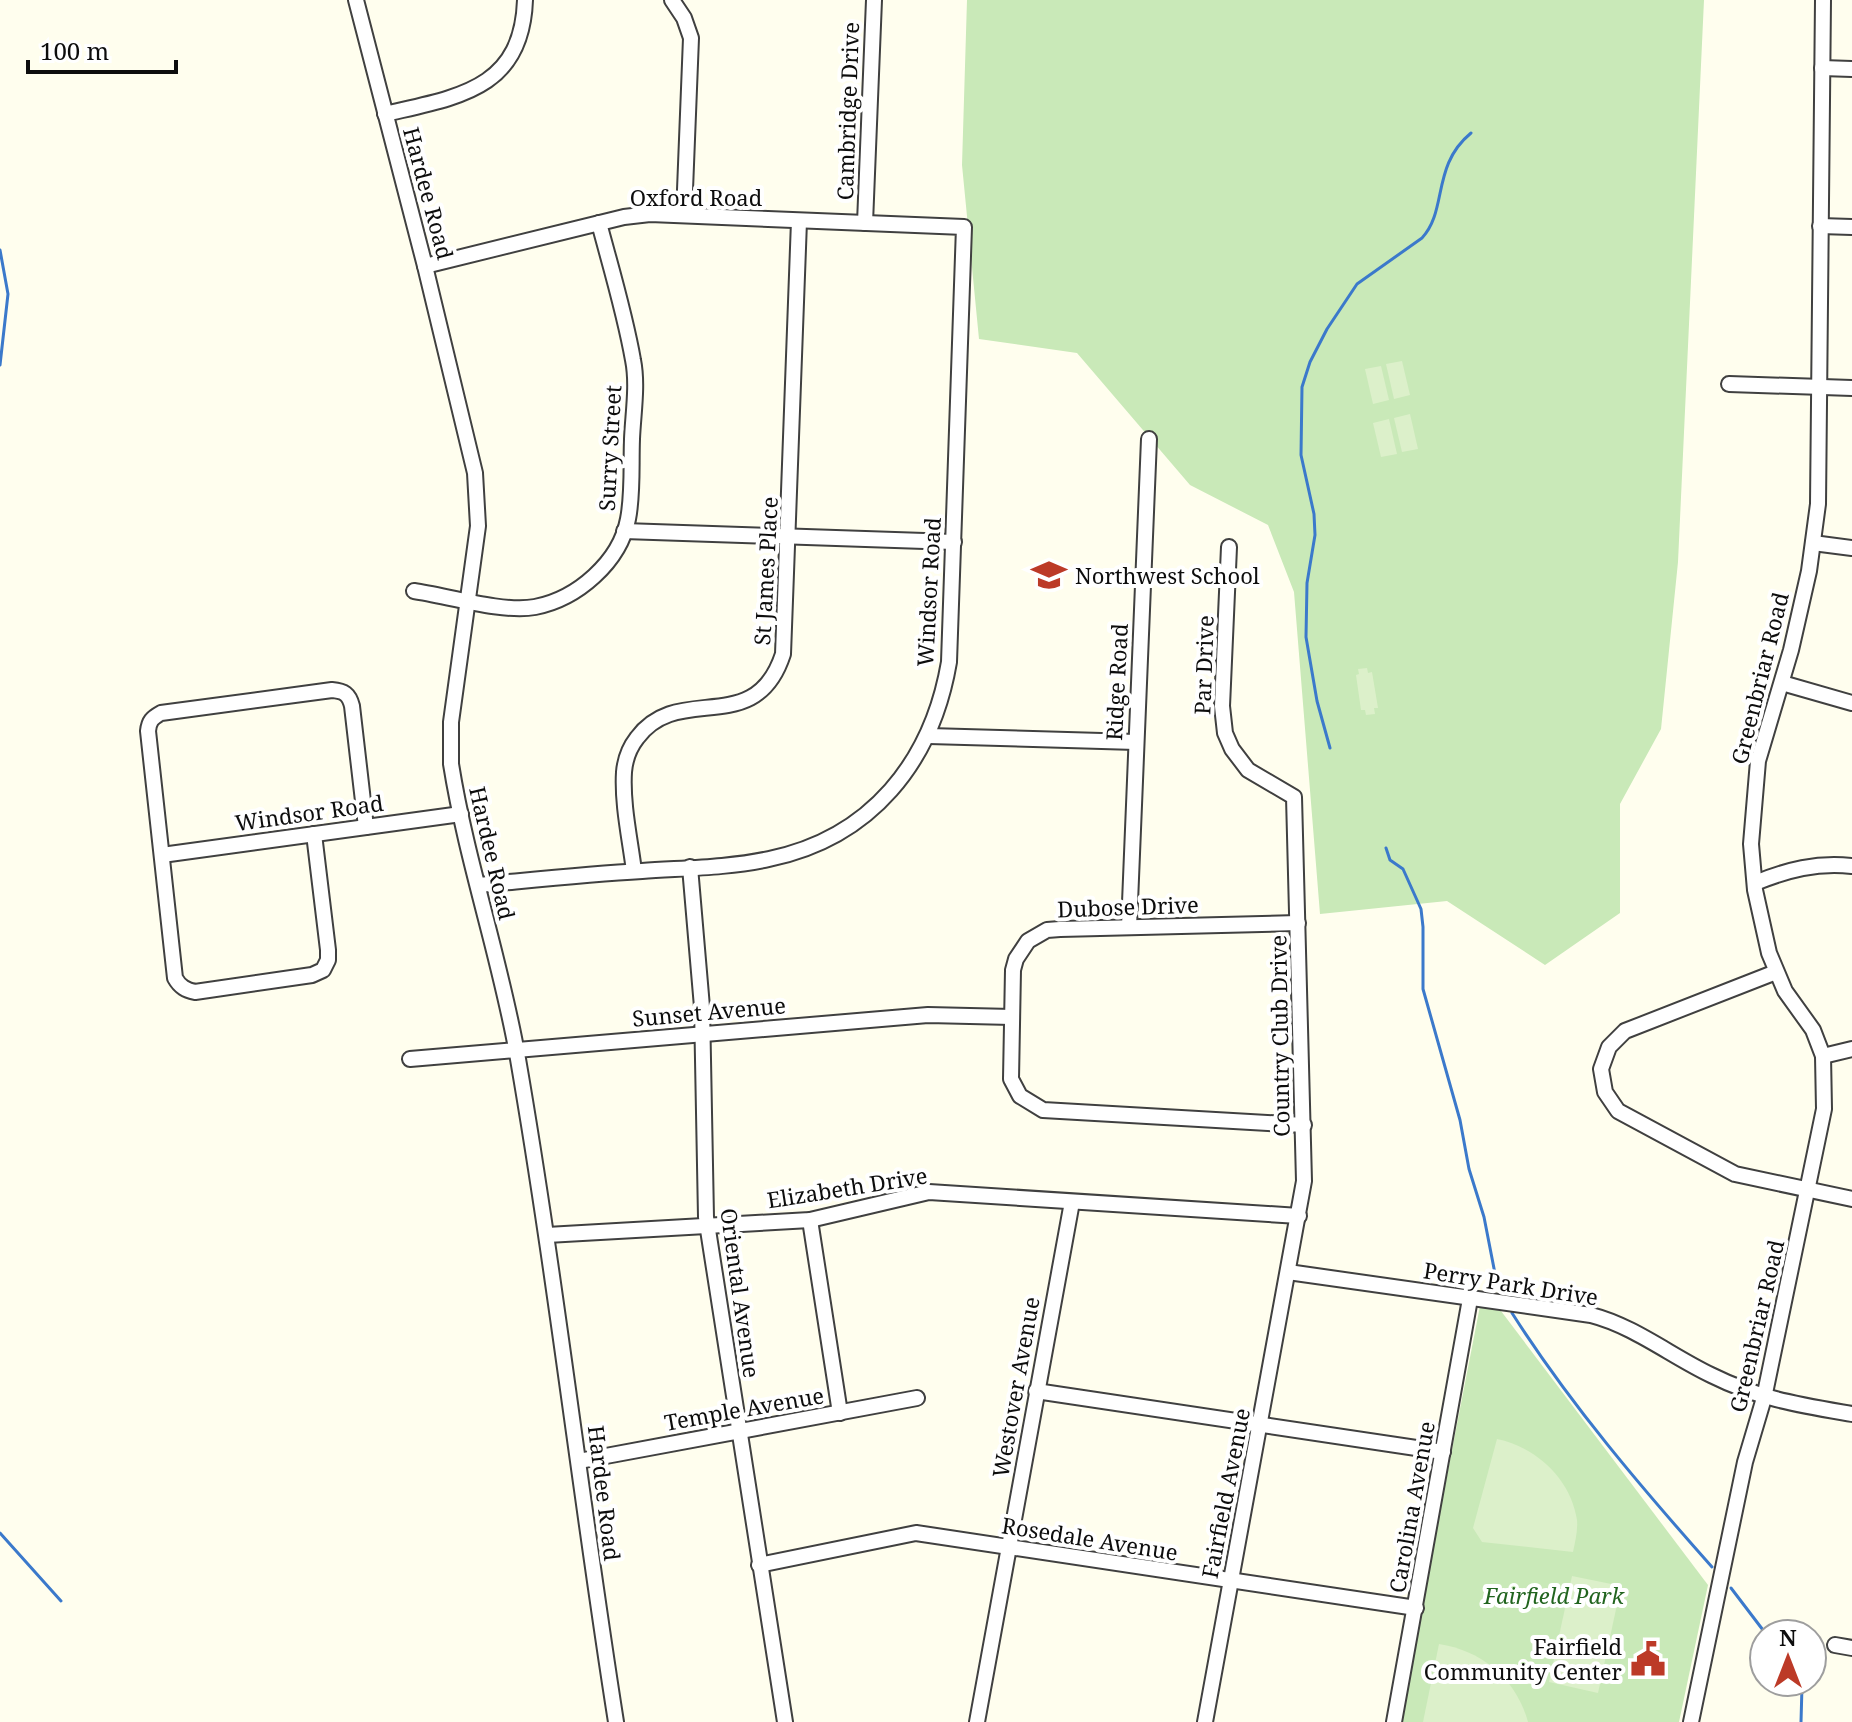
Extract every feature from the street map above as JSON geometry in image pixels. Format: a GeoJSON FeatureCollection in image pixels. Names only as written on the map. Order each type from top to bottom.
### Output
{"type":"FeatureCollection","features":[{"type":"Feature","properties":{"kind":"street","name":"Hardee Road"},"geometry":{"type":"LineString","coordinates":[[356,0],[475,473],[478,526],[450,743],[453,775],[516,1050],[547,1235],[616,1722]]}},
{"type":"Feature","properties":{"kind":"street"},"geometry":{"type":"LineString","coordinates":[[385,114],[458,96],[490,79],[503,67],[517,43],[525,0]]}},
{"type":"Feature","properties":{"kind":"street"},"geometry":{"type":"LineString","coordinates":[[672,0],[684,18],[691,38],[684,215]]}},
{"type":"Feature","properties":{"kind":"street","name":"Cambridge Drive"},"geometry":{"type":"LineString","coordinates":[[865,223],[874,0]]}},
{"type":"Feature","properties":{"kind":"street","name":"Greenbriar Road"},"geometry":{"type":"LineString","coordinates":[[1691,1722],[1745,1462],[1764,1398],[1824,1109],[1823,1056],[1813,1030],[1791,1001],[1776,972],[1760,917],[1751,844],[1755,785],[1765,731],[1782,683],[1813,543],[1820,481],[1823,0]]}},
{"type":"Feature","properties":{"kind":"street"},"geometry":{"type":"LineString","coordinates":[[1822,68],[1852,69]]}},
{"type":"Feature","properties":{"kind":"street","name":"Oxford Road"},"geometry":{"type":"LineString","coordinates":[[425,266],[633,215],[925,226]]}},
{"type":"Feature","properties":{"kind":"street","name":"St James Place"},"geometry":{"type":"LineString","coordinates":[[634,871],[624,772],[630,749],[644,729],[664,716],[686,709],[745,701],[766,687],[783,654],[799,221]]}},
{"type":"Feature","properties":{"kind":"street","name":"Surry Street"},"geometry":{"type":"LineString","coordinates":[[414,591],[516,608],[537,607],[560,599],[596,575],[624,531],[628,518],[635,375],[599,223]]}},
{"type":"Feature","properties":{"kind":"street","name":"Windsor Road"},"geometry":{"type":"LineString","coordinates":[[478,885],[768,859],[825,840],[864,816],[894,786],[929,736],[949,662],[964,227],[925,226]]}},
{"type":"Feature","properties":{"kind":"street"},"geometry":{"type":"LineString","coordinates":[[1820,226],[1852,227]]}},
{"type":"Feature","properties":{"kind":"street"},"geometry":{"type":"LineString","coordinates":[[1729,384],[1852,388]]}},
{"type":"Feature","properties":{"kind":"street","name":"Ridge Road"},"geometry":{"type":"LineString","coordinates":[[1129,927],[1149,439]]}},
{"type":"Feature","properties":{"kind":"street"},"geometry":{"type":"LineString","coordinates":[[624,531],[954,542]]}},
{"type":"Feature","properties":{"kind":"street"},"geometry":{"type":"LineString","coordinates":[[1813,543],[1852,548]]}},
{"type":"Feature","properties":{"kind":"street","name":"Par Drive"},"geometry":{"type":"LineString","coordinates":[[1229,547],[1222,706],[1225,733],[1232,749],[1248,770],[1294,797]]}},
{"type":"Feature","properties":{"kind":"street"},"geometry":{"type":"LineString","coordinates":[[1782,683],[1852,703]]}},
{"type":"Feature","properties":{"kind":"street"},"geometry":{"type":"LineString","coordinates":[[314,834],[328,950],[328,960],[323,970],[312,975],[195,992],[186,990],[175,978],[148,731],[149,722],[155,716],[177,710],[342,690],[349,696],[352,706],[366,827]]}},
{"type":"Feature","properties":{"kind":"street"},"geometry":{"type":"LineString","coordinates":[[929,736],[1136,742]]}},
{"type":"Feature","properties":{"kind":"street","name":"Country Club Drive"},"geometry":{"type":"LineString","coordinates":[[1288,1272],[1304,1181],[1294,797]]}},
{"type":"Feature","properties":{"kind":"street","name":"Windsor Road"},"geometry":{"type":"LineString","coordinates":[[162,855],[461,814]]}},
{"type":"Feature","properties":{"kind":"street"},"geometry":{"type":"LineString","coordinates":[[1755,883],[1802,867],[1825,864],[1852,866]]}},
{"type":"Feature","properties":{"kind":"street","name":"Oriental Avenue"},"geometry":{"type":"LineString","coordinates":[[690,867],[703,1034],[708,1227],[785,1722]]}},
{"type":"Feature","properties":{"kind":"street","name":"Dubose Drive"},"geometry":{"type":"LineString","coordinates":[[1298,923],[1047,930],[1028,941],[1013,970],[1011,1079],[1020,1096],[1033,1107],[1043,1110],[1304,1125]]}},
{"type":"Feature","properties":{"kind":"street"},"geometry":{"type":"LineString","coordinates":[[1776,972],[1625,1031],[1613,1041],[1605,1054],[1601,1077],[1608,1099],[1630,1120],[1735,1174],[1852,1199]]}},
{"type":"Feature","properties":{"kind":"street","name":"Sunset Avenue"},"geometry":{"type":"LineString","coordinates":[[410,1059],[928,1015],[1012,1017]]}},
{"type":"Feature","properties":{"kind":"street"},"geometry":{"type":"LineString","coordinates":[[1823,1056],[1852,1049]]}},
{"type":"Feature","properties":{"kind":"street","name":"Elizabeth Drive"},"geometry":{"type":"LineString","coordinates":[[547,1235],[810,1220],[929,1192],[1299,1216]]}},
{"type":"Feature","properties":{"kind":"street","name":"Westover Avenue"},"geometry":{"type":"LineString","coordinates":[[977,1722],[1072,1202]]}},
{"type":"Feature","properties":{"kind":"street"},"geometry":{"type":"LineString","coordinates":[[810,1220],[840,1413]]}},
{"type":"Feature","properties":{"kind":"street","name":"Perry Park Drive"},"geometry":{"type":"LineString","coordinates":[[1288,1272],[1598,1317],[1711,1376],[1764,1398],[1852,1414]]}},
{"type":"Feature","properties":{"kind":"street","name":"Fairfield Avenue"},"geometry":{"type":"LineString","coordinates":[[1205,1722],[1288,1272]]}},
{"type":"Feature","properties":{"kind":"street","name":"Carolina Avenue"},"geometry":{"type":"LineString","coordinates":[[1394,1722],[1470,1299]]}},
{"type":"Feature","properties":{"kind":"street"},"geometry":{"type":"LineString","coordinates":[[1036,1391],[1443,1452]]}},
{"type":"Feature","properties":{"kind":"street","name":"Temple Avenue"},"geometry":{"type":"LineString","coordinates":[[579,1461],[917,1398]]}},
{"type":"Feature","properties":{"kind":"street","name":"Rosedale Avenue"},"geometry":{"type":"LineString","coordinates":[[759,1565],[916,1533],[1416,1608]]}},
{"type":"Feature","properties":{"kind":"street"},"geometry":{"type":"LineString","coordinates":[[1835,1645],[1852,1648]]}},
{"type":"Feature","properties":{"kind":"green space"},"geometry":{"type":"Polygon","coordinates":[[[967,0],[1704,0],[1678,562],[1661,729],[1620,804],[1620,913],[1545,965],[1447,901],[1320,914],[1294,592],[1268,525],[1190,485],[1077,353],[979,339],[962,165],[967,0]]]}},
{"type":"Feature","properties":{"kind":"green space"},"geometry":{"type":"Polygon","coordinates":[[[1402,361],[1410,395],[1394,399],[1386,364],[1402,361]]]}},
{"type":"Feature","properties":{"kind":"green space"},"geometry":{"type":"Polygon","coordinates":[[[1381,366],[1389,400],[1373,404],[1365,369],[1381,366]]]}},
{"type":"Feature","properties":{"kind":"green space"},"geometry":{"type":"Polygon","coordinates":[[[1410,414],[1418,449],[1402,452],[1394,418],[1410,414]]]}},
{"type":"Feature","properties":{"kind":"green space"},"geometry":{"type":"Polygon","coordinates":[[[1389,419],[1397,454],[1381,457],[1373,423],[1389,419]]]}},
{"type":"Feature","properties":{"kind":"green space"},"geometry":{"type":"Polygon","coordinates":[[[1367,668],[1368,673],[1372,672],[1378,708],[1374,708],[1375,714],[1366,715],[1365,710],[1361,710],[1356,675],[1359,674],[1358,669],[1367,668]]]}},
{"type":"Feature","properties":{"kind":"green space","name":"Fairfield Park"},"geometry":{"type":"Polygon","coordinates":[[[1480,1306],[1501,1311],[1708,1585],[1679,1722],[1399,1722],[1480,1306]]]}},
{"type":"Feature","properties":{"kind":"green space"},"geometry":{"type":"Polygon","coordinates":[[[1497,1439],[1538,1457],[1559,1478],[1577,1520],[1573,1552],[1482,1542],[1473,1528],[1497,1439]]]}},
{"type":"Feature","properties":{"kind":"green space"},"geometry":{"type":"Polygon","coordinates":[[[1572,1576],[1621,1586],[1598,1693],[1549,1682],[1572,1576]]]}},
{"type":"Feature","properties":{"kind":"green space"},"geometry":{"type":"Polygon","coordinates":[[[1439,1644],[1470,1653],[1496,1670],[1515,1693],[1528,1722],[1423,1722],[1439,1644]]]}},
{"type":"Feature","properties":{"kind":"waterway"},"geometry":{"type":"LineString","coordinates":[[1330,748],[1317,701],[1306,637],[1307,583],[1315,535],[1314,514],[1301,455],[1302,387],[1310,362],[1327,329],[1357,284],[1422,238],[1430,227],[1450,159],[1471,133]]}},
{"type":"Feature","properties":{"kind":"waterway"},"geometry":{"type":"LineString","coordinates":[[0,250],[8,294],[0,365]]}},
{"type":"Feature","properties":{"kind":"waterway"},"geometry":{"type":"LineString","coordinates":[[1386,848],[1390,860],[1403,869],[1421,909],[1423,989],[1460,1120],[1498,1289]]}},
{"type":"Feature","properties":{"kind":"waterway"},"geometry":{"type":"LineString","coordinates":[[1512,1313],[1607,1444],[1712,1567]]}},
{"type":"Feature","properties":{"kind":"waterway"},"geometry":{"type":"LineString","coordinates":[[0,1533],[61,1601]]}},
{"type":"Feature","properties":{"kind":"waterway"},"geometry":{"type":"LineString","coordinates":[[1731,1588],[1754,1618]]}},
{"type":"Feature","properties":{"kind":"waterway"},"geometry":{"type":"LineString","coordinates":[[1801,1722],[1802,1698]]}},
{"type":"Feature","properties":{"kind":"place","name":"Northwest School"},"geometry":{"type":"Point","coordinates":[1049,575]}},
{"type":"Feature","properties":{"kind":"place","name":"Fairfield Community Center"},"geometry":{"type":"Point","coordinates":[1648,1659]}}]}
